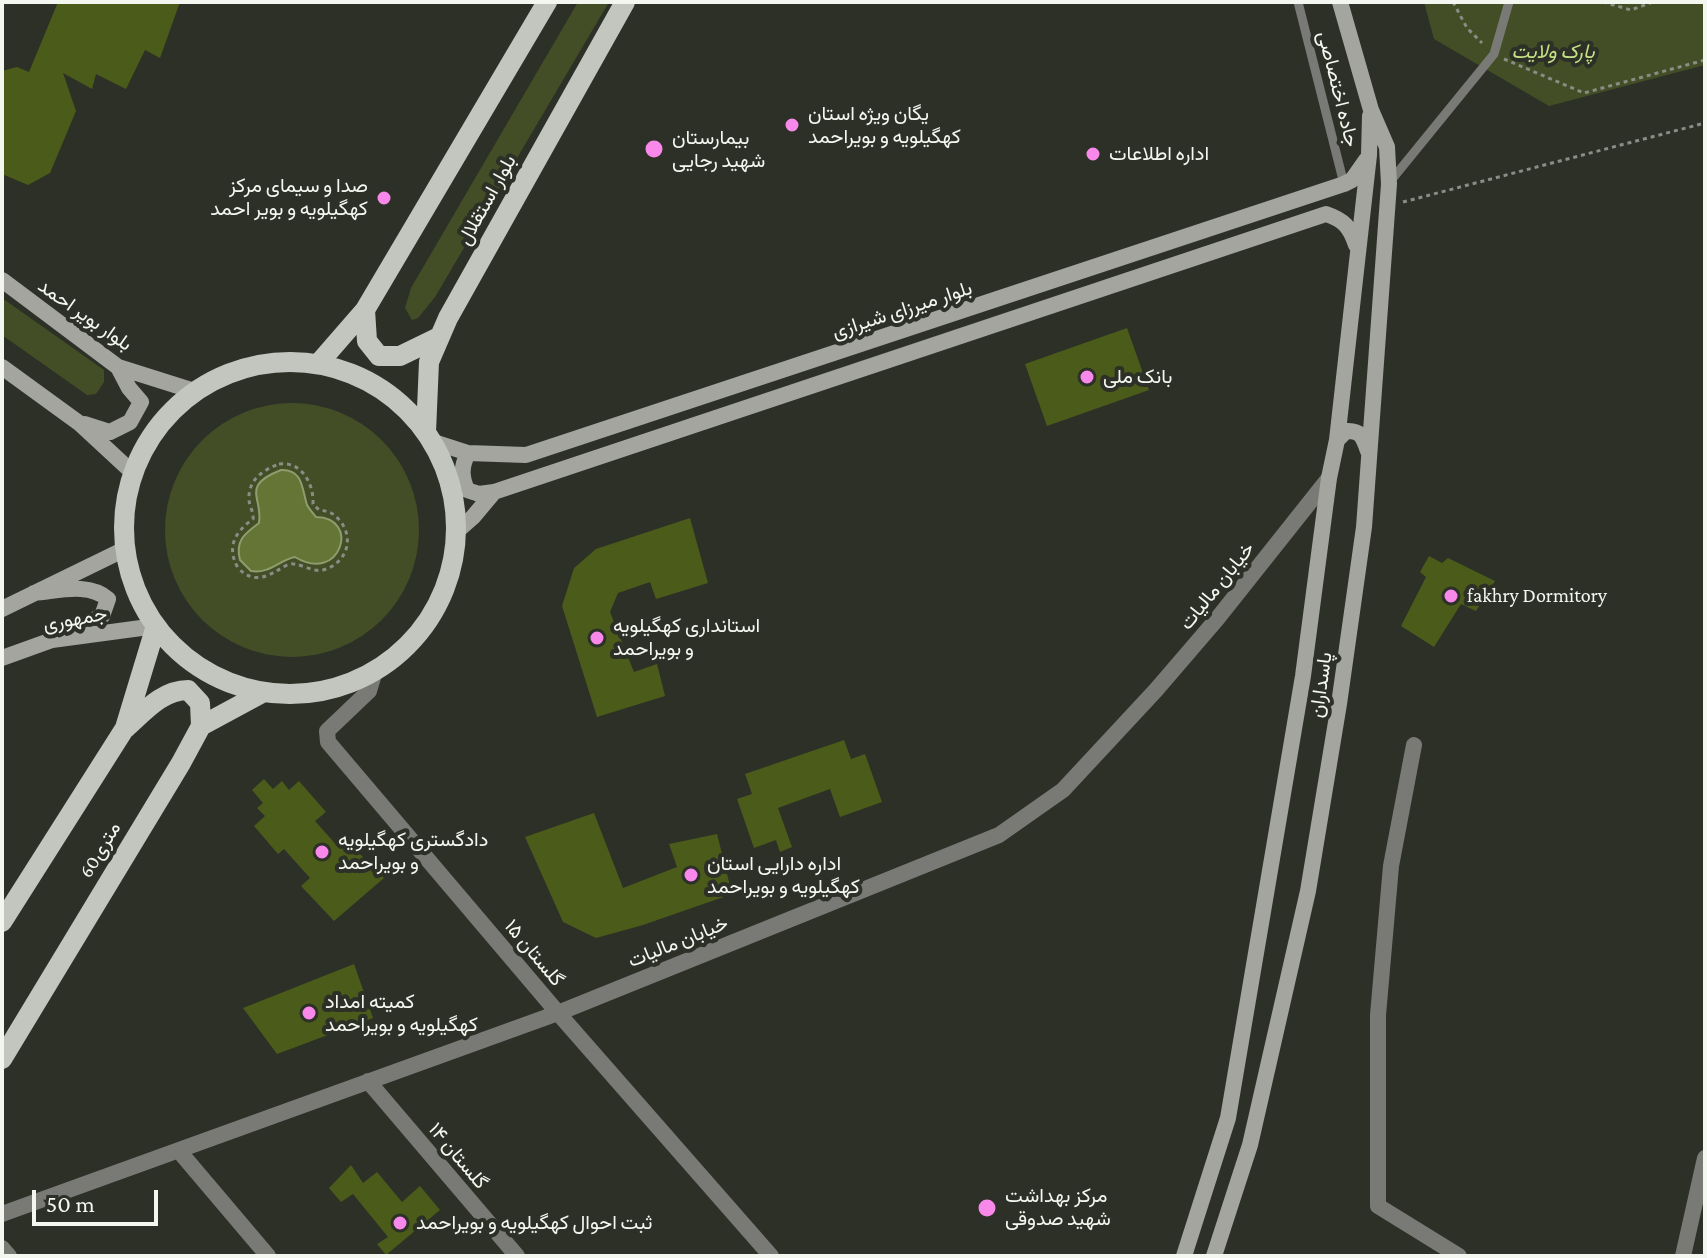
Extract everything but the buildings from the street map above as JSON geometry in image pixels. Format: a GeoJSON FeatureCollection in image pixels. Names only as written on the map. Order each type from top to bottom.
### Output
{"type":"FeatureCollection","features":[{"type":"Feature","properties":{"kind":"main road"},"geometry":{"type":"LineString","coordinates":[[318,364],[365,310],[547,2]]}},
{"type":"Feature","properties":{"kind":"main road","name":"بلوار استقلال"},"geometry":{"type":"LineString","coordinates":[[428,436],[429,362],[439,337],[625,2]]}},
{"type":"Feature","properties":{"kind":"main road","name":"پاسداران"},"geometry":{"type":"LineString","coordinates":[[1214,1256],[1250,1145],[1308,891],[1364,527],[1389,184],[1387,147],[1371,110],[1340,2]]}},
{"type":"Feature","properties":{"kind":"main road","name":"پاسداران"},"geometry":{"type":"LineString","coordinates":[[1184,1256],[1228,1118],[1303,676],[1329,478],[1337,440],[1369,155],[1371,110]]}},
{"type":"Feature","properties":{"kind":"main road"},"geometry":{"type":"LineString","coordinates":[[1344,184],[1352,180],[1369,155]]}},
{"type":"Feature","properties":{"kind":"main road","name":"بلوار میرزای شیرازی"},"geometry":{"type":"LineString","coordinates":[[428,436],[468,453],[526,455],[1344,184]]}},
{"type":"Feature","properties":{"kind":"main road"},"geometry":{"type":"LineString","coordinates":[[468,453],[462,464],[462,479],[467,490],[479,494],[494,492],[1326,214],[1341,219],[1351,230],[1359,251]]}},
{"type":"Feature","properties":{"kind":"main road","name":"بلوار بویر احمد"},"geometry":{"type":"LineString","coordinates":[[2,280],[118,367],[194,391]]}},
{"type":"Feature","properties":{"kind":"main road"},"geometry":{"type":"LineString","coordinates":[[365,310],[367,341],[379,356],[400,356],[439,337]]}},
{"type":"Feature","properties":{"kind":"main road"},"geometry":{"type":"LineString","coordinates":[[286,361],[318,364],[350,372],[379,387],[404,407],[428,436],[448,475],[456,512],[453,560],[446,587],[434,612],[418,635],[398,655],[349,684],[321,692],[292,695],[264,692],[233,684],[203,670],[178,650],[156,626],[136,589],[125,549],[124,523],[133,473],[143,450],[157,427],[194,391],[223,375],[254,365],[286,361]]}},
{"type":"Feature","properties":{"kind":"main road"},"geometry":{"type":"LineString","coordinates":[[2,367],[79,423],[133,473]]}},
{"type":"Feature","properties":{"kind":"main road"},"geometry":{"type":"LineString","coordinates":[[79,423],[110,432],[130,422],[141,402],[118,367]]}},
{"type":"Feature","properties":{"kind":"main road"},"geometry":{"type":"LineString","coordinates":[[1343,375],[1348,389],[1356,393],[1367,391],[1376,378]]}},
{"type":"Feature","properties":{"kind":"main road"},"geometry":{"type":"LineString","coordinates":[[1337,440],[1346,431],[1355,430],[1363,435],[1369,452]]}},
{"type":"Feature","properties":{"kind":"main road"},"geometry":{"type":"LineString","coordinates":[[456,532],[494,492]]}},
{"type":"Feature","properties":{"kind":"main road","name":"جمهوری"},"geometry":{"type":"LineString","coordinates":[[2,609],[125,549]]}},
{"type":"Feature","properties":{"kind":"main road"},"geometry":{"type":"LineString","coordinates":[[34,593],[89,588],[99,591],[108,599],[102,616],[52,640]]}},
{"type":"Feature","properties":{"kind":"main road"},"geometry":{"type":"LineString","coordinates":[[2,922],[125,728],[156,626]]}},
{"type":"Feature","properties":{"kind":"main road","name":"جمهوری"},"geometry":{"type":"LineString","coordinates":[[2,658],[52,640],[156,626]]}},
{"type":"Feature","properties":{"kind":"main road"},"geometry":{"type":"LineString","coordinates":[[125,728],[155,701],[176,690],[188,690],[200,703],[201,726],[264,692]]}},
{"type":"Feature","properties":{"kind":"main road","name":"60متری"},"geometry":{"type":"LineString","coordinates":[[2,1059],[201,726]]}},
{"type":"Feature","properties":{"kind":"street","name":"خیابان مالیات"},"geometry":{"type":"LineString","coordinates":[[2,1214],[558,1013],[999,835],[1063,790],[1156,690],[1329,478]]}},
{"type":"Feature","properties":{"kind":"street","name":"گلستان ۱۵"},"geometry":{"type":"LineString","coordinates":[[375,671],[369,691],[327,731],[328,742],[558,1013],[771,1256]]}},
{"type":"Feature","properties":{"kind":"street"},"geometry":{"type":"LineString","coordinates":[[1414,745],[1391,866],[1378,1015],[1378,1206],[1459,1256]]}},
{"type":"Feature","properties":{"kind":"street","name":"گلستان ۱۴"},"geometry":{"type":"LineString","coordinates":[[368,1081],[517,1256]]}},
{"type":"Feature","properties":{"kind":"street"},"geometry":{"type":"LineString","coordinates":[[179,1151],[268,1256]]}},
{"type":"Feature","properties":{"kind":"street"},"geometry":{"type":"LineString","coordinates":[[1683,1256],[1705,1158]]}},
{"type":"Feature","properties":{"kind":"street"},"geometry":{"type":"LineString","coordinates":[[2,1248],[9,1256]]}},
{"type":"Feature","properties":{"kind":"lane","name":"جاده اختصاصی"},"geometry":{"type":"LineString","coordinates":[[1298,2],[1344,184]]}},
{"type":"Feature","properties":{"kind":"lane"},"geometry":{"type":"LineString","coordinates":[[1389,184],[1494,54],[1509,2]]}},
{"type":"Feature","properties":{"kind":"path"},"geometry":{"type":"LineString","coordinates":[[1453,2],[1467,28],[1494,54],[1584,93],[1705,60]]}},
{"type":"Feature","properties":{"kind":"path"},"geometry":{"type":"LineString","coordinates":[[1603,2],[1631,10],[1653,2]]}},
{"type":"Feature","properties":{"kind":"path"},"geometry":{"type":"LineString","coordinates":[[1387,207],[1705,123]]}},
{"type":"Feature","properties":{"kind":"path"},"geometry":{"type":"LineString","coordinates":[[285,463],[297,466],[309,482],[314,494],[313,504],[319,510],[331,512],[347,531],[348,546],[340,561],[323,570],[288,565],[264,578],[249,577],[238,568],[232,545],[238,532],[253,519],[250,490],[262,472],[285,463]]}},
{"type":"Feature","properties":{"kind":"green space"},"geometry":{"type":"Polygon","coordinates":[[[578,2],[609,2],[435,297],[418,318],[412,320],[405,308],[411,288],[578,2]]]}},
{"type":"Feature","properties":{"kind":"green space","name":"پارک ولایت"},"geometry":{"type":"Polygon","coordinates":[[[1424,2],[1705,2],[1705,65],[1549,106],[1434,39],[1424,2]]]}},
{"type":"Feature","properties":{"kind":"green space"},"geometry":{"type":"Polygon","coordinates":[[[2,298],[104,370],[104,382],[96,394],[87,395],[2,335],[2,298]]]}},
{"type":"Feature","properties":{"kind":"green space"},"geometry":{"type":"Polygon","coordinates":[[[280,403],[304,403],[341,412],[363,424],[382,440],[398,459],[410,481],[417,505],[417,555],[410,579],[398,601],[382,620],[363,636],[341,648],[304,657],[280,657],[243,648],[221,636],[194,611],[170,567],[165,542],[165,518],[174,481],[186,459],[211,432],[255,408],[280,403]]]}},
{"type":"Feature","properties":{"kind":"shaded area"},"geometry":{"type":"Polygon","coordinates":[[[281,470],[298,476],[307,505],[316,517],[330,520],[338,527],[340,548],[334,557],[324,563],[311,563],[295,557],[269,569],[251,571],[240,560],[240,543],[259,523],[257,487],[268,476],[281,470]]]}},
{"type":"Feature","properties":{"kind":"place","name":"یگان ویژه استان کهگیلویه و بویراحمد"},"geometry":{"type":"Point","coordinates":[792,125]}},
{"type":"Feature","properties":{"kind":"place","name":"بیمارستان شهید رجایی"},"geometry":{"type":"Point","coordinates":[654,149]}},
{"type":"Feature","properties":{"kind":"place","name":"اداره اطلاعات"},"geometry":{"type":"Point","coordinates":[1093,154]}},
{"type":"Feature","properties":{"kind":"place","name":"صدا و سیمای مرکز کهگیلویه و بویر احمد"},"geometry":{"type":"Point","coordinates":[384,198]}},
{"type":"Feature","properties":{"kind":"place","name":"بانک ملی"},"geometry":{"type":"Point","coordinates":[1087,377]}},
{"type":"Feature","properties":{"kind":"place","name":"fakhry Dormitory"},"geometry":{"type":"Point","coordinates":[1451,596]}},
{"type":"Feature","properties":{"kind":"place","name":"استانداری کهگیلویه و بویراحمد"},"geometry":{"type":"Point","coordinates":[597,638]}},
{"type":"Feature","properties":{"kind":"place","name":"دادگستری کهگیلویه و بویراحمد"},"geometry":{"type":"Point","coordinates":[322,852]}},
{"type":"Feature","properties":{"kind":"place","name":"اداره دارایی استان کهگیلویه و بویراحمد"},"geometry":{"type":"Point","coordinates":[691,875]}},
{"type":"Feature","properties":{"kind":"place","name":"کمیته امداد کهگیلویه و بویراحمد"},"geometry":{"type":"Point","coordinates":[309,1013]}},
{"type":"Feature","properties":{"kind":"place","name":"مرکز بهداشت شهید صدوقی"},"geometry":{"type":"Point","coordinates":[987,1208]}},
{"type":"Feature","properties":{"kind":"place","name":"ثبت احوال کهگیلویه و بویراحمد"},"geometry":{"type":"Point","coordinates":[400,1223]}}]}
